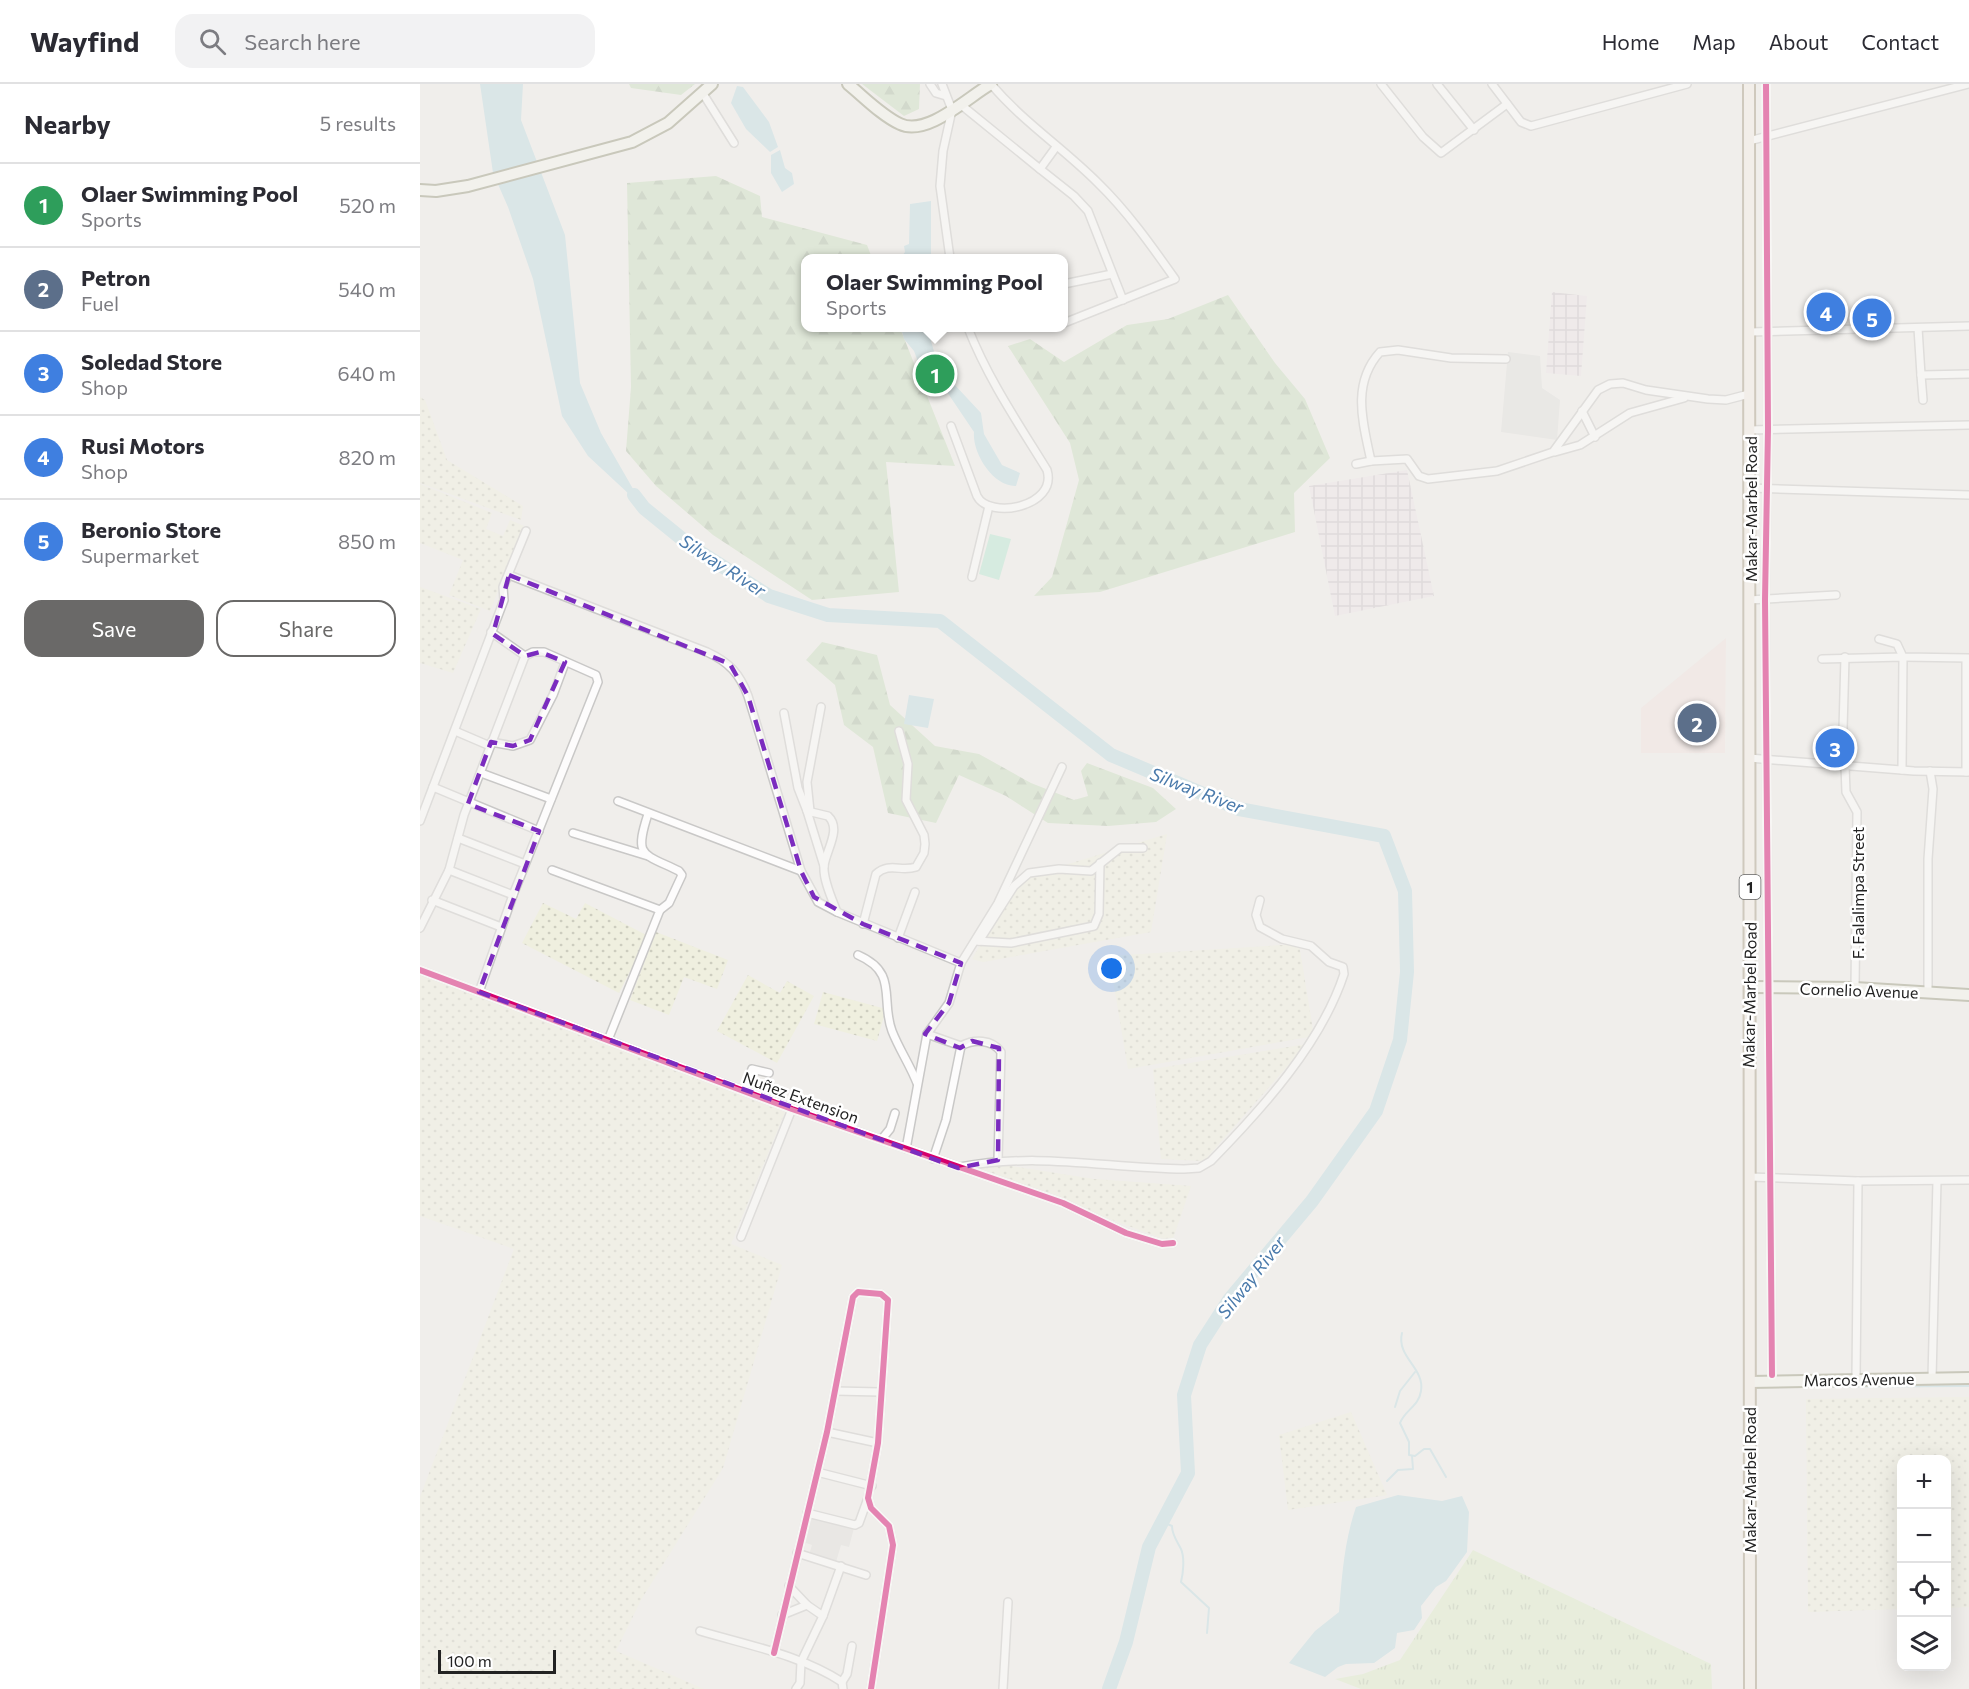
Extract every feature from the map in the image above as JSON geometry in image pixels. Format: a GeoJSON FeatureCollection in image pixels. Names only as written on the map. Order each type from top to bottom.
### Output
{"type":"FeatureCollection","features":[{"type":"Feature","properties":{"kind":"main road"},"geometry":{"type":"LineString","coordinates":[[420,190],[443,190],[632,142],[668,123],[712,84]]}},
{"type":"Feature","properties":{"kind":"main road"},"geometry":{"type":"LineString","coordinates":[[848,84],[893,119],[906,126],[930,123],[956,107],[981,87],[991,84]]}},
{"type":"Feature","properties":{"kind":"main road","name":"Makar-Marbel Road"},"geometry":{"type":"LineString","coordinates":[[1749,84],[1750,1689]]}},
{"type":"Feature","properties":{"kind":"main road","name":"Cornelio Avenue"},"geometry":{"type":"LineString","coordinates":[[1750,987],[1855,988],[1969,994]]}},
{"type":"Feature","properties":{"kind":"main road","name":"Marcos Avenue"},"geometry":{"type":"LineString","coordinates":[[1750,1382],[1969,1378]]}},
{"type":"Feature","properties":{"kind":"street"},"geometry":{"type":"LineString","coordinates":[[930,84],[936,93],[946,96]]}},
{"type":"Feature","properties":{"kind":"street"},"geometry":{"type":"LineString","coordinates":[[942,84],[946,96],[956,107],[1083,204],[1100,239],[1123,300]]}},
{"type":"Feature","properties":{"kind":"street"},"geometry":{"type":"LineString","coordinates":[[991,84],[1056,147],[1097,181],[1137,224],[1169,270],[1164,284],[1068,321]]}},
{"type":"Feature","properties":{"kind":"street"},"geometry":{"type":"LineString","coordinates":[[1381,84],[1409,121],[1440,153],[1474,130],[1506,104]]}},
{"type":"Feature","properties":{"kind":"street"},"geometry":{"type":"LineString","coordinates":[[1437,84],[1474,130]]}},
{"type":"Feature","properties":{"kind":"street"},"geometry":{"type":"LineString","coordinates":[[1492,84],[1524,124],[1531,126],[1687,84]]}},
{"type":"Feature","properties":{"kind":"street"},"geometry":{"type":"LineString","coordinates":[[1766,84],[1768,429],[1765,600],[1772,1375]]}},
{"type":"Feature","properties":{"kind":"street"},"geometry":{"type":"LineString","coordinates":[[1749,141],[1968,84]]}},
{"type":"Feature","properties":{"kind":"street"},"geometry":{"type":"LineString","coordinates":[[702,92],[734,143]]}},
{"type":"Feature","properties":{"kind":"street"},"geometry":{"type":"LineString","coordinates":[[949,254],[940,186],[943,151],[956,107]]}},
{"type":"Feature","properties":{"kind":"street"},"geometry":{"type":"LineString","coordinates":[[1040,169],[1056,147]]}},
{"type":"Feature","properties":{"kind":"street"},"geometry":{"type":"LineString","coordinates":[[1068,283],[1112,274]]}},
{"type":"Feature","properties":{"kind":"street"},"geometry":{"type":"LineString","coordinates":[[1750,332],[1969,326]]}},
{"type":"Feature","properties":{"kind":"street"},"geometry":{"type":"LineString","coordinates":[[1918,328],[1923,400]]}},
{"type":"Feature","properties":{"kind":"street"},"geometry":{"type":"LineString","coordinates":[[951,426],[977,496],[983,503],[989,506],[1015,507],[1035,501],[1046,490],[1049,476],[991,379],[970,332]]}},
{"type":"Feature","properties":{"kind":"street"},"geometry":{"type":"LineString","coordinates":[[1371,461],[1360,402],[1364,376],[1370,363],[1380,352],[1398,350],[1451,358],[1506,359]]}},
{"type":"Feature","properties":{"kind":"street"},"geometry":{"type":"LineString","coordinates":[[1921,375],[1969,374]]}},
{"type":"Feature","properties":{"kind":"street"},"geometry":{"type":"LineString","coordinates":[[1553,452],[1598,390],[1617,382],[1687,398],[1726,400],[1749,393]]}},
{"type":"Feature","properties":{"kind":"street"},"geometry":{"type":"LineString","coordinates":[[1356,464],[1407,459],[1419,476],[1428,479],[1497,471],[1580,445],[1630,413],[1687,398]]}},
{"type":"Feature","properties":{"kind":"street"},"geometry":{"type":"LineString","coordinates":[[1582,411],[1595,437]]}},
{"type":"Feature","properties":{"kind":"street"},"geometry":{"type":"LineString","coordinates":[[1750,430],[1969,425]]}},
{"type":"Feature","properties":{"kind":"street"},"geometry":{"type":"LineString","coordinates":[[1750,488],[1969,495]]}},
{"type":"Feature","properties":{"kind":"street"},"geometry":{"type":"LineString","coordinates":[[972,577],[989,506]]}},
{"type":"Feature","properties":{"kind":"street"},"geometry":{"type":"LineString","coordinates":[[420,821],[504,600],[503,587],[526,531]]}},
{"type":"Feature","properties":{"kind":"street"},"geometry":{"type":"LineString","coordinates":[[509,575],[707,652],[730,664],[743,682],[801,871],[818,902],[863,924],[961,963]]}},
{"type":"Feature","properties":{"kind":"street"},"geometry":{"type":"LineString","coordinates":[[1749,600],[1836,595]]}},
{"type":"Feature","properties":{"kind":"street"},"geometry":{"type":"LineString","coordinates":[[479,992],[513,895],[598,679],[594,674],[540,652],[525,656],[491,633]]}},
{"type":"Feature","properties":{"kind":"street"},"geometry":{"type":"LineString","coordinates":[[1879,639],[1897,644],[1903,657],[1902,770]]}},
{"type":"Feature","properties":{"kind":"street"},"geometry":{"type":"LineString","coordinates":[[420,927],[449,870],[468,804],[525,656]]}},
{"type":"Feature","properties":{"kind":"street"},"geometry":{"type":"LineString","coordinates":[[1749,758],[1902,770],[1968,772],[1968,658],[1845,657],[1822,659]]}},
{"type":"Feature","properties":{"kind":"street","name":"F. Falalimpa Street"},"geometry":{"type":"LineString","coordinates":[[1845,657],[1844,766],[1846,792],[1857,812],[1855,988]]}},
{"type":"Feature","properties":{"kind":"street"},"geometry":{"type":"LineString","coordinates":[[454,731],[491,744],[513,746],[530,740],[553,695],[565,663]]}},
{"type":"Feature","properties":{"kind":"street"},"geometry":{"type":"LineString","coordinates":[[808,811],[807,782],[821,707]]}},
{"type":"Feature","properties":{"kind":"street"},"geometry":{"type":"LineString","coordinates":[[784,713],[798,788],[808,811],[837,912]]}},
{"type":"Feature","properties":{"kind":"street"},"geometry":{"type":"LineString","coordinates":[[863,924],[876,874],[889,867],[916,867],[924,853],[924,835],[906,800],[908,764],[899,731]]}},
{"type":"Feature","properties":{"kind":"street"},"geometry":{"type":"LineString","coordinates":[[976,941],[1011,878],[1062,767]]}},
{"type":"Feature","properties":{"kind":"street"},"geometry":{"type":"LineString","coordinates":[[1928,993],[1928,859],[1933,789],[1930,771]]}},
{"type":"Feature","properties":{"kind":"street"},"geometry":{"type":"LineString","coordinates":[[481,773],[551,799]]}},
{"type":"Feature","properties":{"kind":"street"},"geometry":{"type":"LineString","coordinates":[[433,787],[468,804],[538,831]]}},
{"type":"Feature","properties":{"kind":"street"},"geometry":{"type":"LineString","coordinates":[[618,801],[801,871]]}},
{"type":"Feature","properties":{"kind":"street"},"geometry":{"type":"LineString","coordinates":[[808,811],[828,816],[833,823],[833,837],[824,866]]}},
{"type":"Feature","properties":{"kind":"street"},"geometry":{"type":"LineString","coordinates":[[648,814],[640,842],[648,856]]}},
{"type":"Feature","properties":{"kind":"street"},"geometry":{"type":"LineString","coordinates":[[573,833],[648,856],[679,871],[682,875],[669,903],[660,910],[608,1040]]}},
{"type":"Feature","properties":{"kind":"street"},"geometry":{"type":"LineString","coordinates":[[458,838],[525,864]]}},
{"type":"Feature","properties":{"kind":"street"},"geometry":{"type":"LineString","coordinates":[[906,1149],[927,1034],[949,1003],[961,963],[1020,879],[1044,870],[1091,871],[1120,848],[1143,848]]}},
{"type":"Feature","properties":{"kind":"street"},"geometry":{"type":"LineString","coordinates":[[976,941],[1023,941],[1094,926],[1099,914],[1100,863]]}},
{"type":"Feature","properties":{"kind":"street"},"geometry":{"type":"LineString","coordinates":[[449,870],[513,895]]}},
{"type":"Feature","properties":{"kind":"street"},"geometry":{"type":"LineString","coordinates":[[552,870],[660,910]]}},
{"type":"Feature","properties":{"kind":"street"},"geometry":{"type":"LineString","coordinates":[[898,938],[915,892]]}},
{"type":"Feature","properties":{"kind":"street"},"geometry":{"type":"LineString","coordinates":[[432,900],[501,927]]}},
{"type":"Feature","properties":{"kind":"street"},"geometry":{"type":"LineString","coordinates":[[958,1168],[998,1160],[1065,1161],[1184,1169],[1199,1168],[1211,1161],[1269,1096],[1323,1025],[1344,974],[1343,967],[1329,962],[1311,946],[1282,939],[1260,927],[1256,915],[1260,900]]}},
{"type":"Feature","properties":{"kind":"street"},"geometry":{"type":"LineString","coordinates":[[858,955],[879,968],[887,987],[892,1031],[918,1084]]}},
{"type":"Feature","properties":{"kind":"street","name":"Nuñez Extension"},"geometry":{"type":"LineString","coordinates":[[420,970],[792,1108],[1063,1203],[1126,1233],[1162,1244],[1173,1243]]}},
{"type":"Feature","properties":{"kind":"street"},"geometry":{"type":"LineString","coordinates":[[927,1034],[962,1046],[972,1041],[979,1041],[996,1046],[1001,1052],[998,1160]]}},
{"type":"Feature","properties":{"kind":"street"},"geometry":{"type":"LineString","coordinates":[[933,1159],[946,1120],[962,1046]]}},
{"type":"Feature","properties":{"kind":"street"},"geometry":{"type":"LineString","coordinates":[[744,1090],[752,1069],[769,1073]]}},
{"type":"Feature","properties":{"kind":"street"},"geometry":{"type":"LineString","coordinates":[[741,1237],[792,1108]]}},
{"type":"Feature","properties":{"kind":"street"},"geometry":{"type":"LineString","coordinates":[[881,1140],[890,1130],[895,1113]]}},
{"type":"Feature","properties":{"kind":"street"},"geometry":{"type":"LineString","coordinates":[[1750,1177],[1858,1181],[1969,1180]]}},
{"type":"Feature","properties":{"kind":"street"},"geometry":{"type":"LineString","coordinates":[[1857,1379],[1858,1181]]}},
{"type":"Feature","properties":{"kind":"street"},"geometry":{"type":"LineString","coordinates":[[1932,1378],[1937,1181]]}},
{"type":"Feature","properties":{"kind":"street"},"geometry":{"type":"LineString","coordinates":[[774,1653],[789,1586],[826,1432],[853,1297],[858,1292],[881,1294],[888,1299],[878,1443],[868,1498],[859,1523],[855,1525],[807,1512]]}},
{"type":"Feature","properties":{"kind":"street"},"geometry":{"type":"LineString","coordinates":[[835,1391],[880,1392]]}},
{"type":"Feature","properties":{"kind":"street"},"geometry":{"type":"LineString","coordinates":[[826,1432],[878,1443]]}},
{"type":"Feature","properties":{"kind":"street"},"geometry":{"type":"LineString","coordinates":[[817,1472],[872,1486]]}},
{"type":"Feature","properties":{"kind":"street"},"geometry":{"type":"LineString","coordinates":[[868,1498],[872,1508],[889,1526],[893,1536],[871,1689]]}},
{"type":"Feature","properties":{"kind":"street"},"geometry":{"type":"LineString","coordinates":[[797,1553],[866,1575]]}},
{"type":"Feature","properties":{"kind":"street"},"geometry":{"type":"LineString","coordinates":[[796,1689],[800,1683],[801,1662],[823,1616],[841,1566]]}},
{"type":"Feature","properties":{"kind":"street"},"geometry":{"type":"LineString","coordinates":[[789,1586],[807,1605],[823,1616]]}},
{"type":"Feature","properties":{"kind":"street"},"geometry":{"type":"LineString","coordinates":[[1002,1689],[1008,1602]]}},
{"type":"Feature","properties":{"kind":"street"},"geometry":{"type":"LineString","coordinates":[[783,1615],[807,1605]]}},
{"type":"Feature","properties":{"kind":"street"},"geometry":{"type":"LineString","coordinates":[[700,1630],[801,1662],[843,1686],[852,1646]]}},
{"type":"Feature","properties":{"kind":"highlighted area"},"geometry":{"type":"Polygon","coordinates":[[[509,575],[730,664],[748,696],[801,871],[814,897],[863,924],[961,963],[949,1003],[925,1034],[960,1048],[972,1041],[999,1048],[998,1160],[958,1168],[479,992],[539,831],[468,804],[491,742],[513,746],[530,740],[565,662],[540,652],[525,656],[493,634],[509,575]]]}},
{"type":"Feature","properties":{"kind":"shaded area"},"geometry":{"type":"Polygon","coordinates":[[[1552,292],[1587,296],[1581,376],[1546,373],[1552,292]]]}},
{"type":"Feature","properties":{"kind":"shaded area"},"geometry":{"type":"Polygon","coordinates":[[[1508,352],[1540,356],[1542,388],[1560,400],[1557,440],[1501,432],[1508,352]]]}},
{"type":"Feature","properties":{"kind":"shaded area"},"geometry":{"type":"Polygon","coordinates":[[[1407,470],[1434,596],[1335,616],[1309,486],[1407,470]]]}},
{"type":"Feature","properties":{"kind":"shaded area"},"geometry":{"type":"Polygon","coordinates":[[[1726,638],[1725,753],[1641,753],[1641,708],[1726,638]]]}},
{"type":"Feature","properties":{"kind":"shaded area"},"geometry":{"type":"Polygon","coordinates":[[[810,1515],[854,1528],[849,1547],[841,1545],[836,1562],[809,1555],[812,1545],[803,1542],[810,1515]]]}},
{"type":"Feature","properties":{"kind":"green space"},"geometry":{"type":"Polygon","coordinates":[[[629,84],[695,84],[681,95],[631,88],[629,84]]]}},
{"type":"Feature","properties":{"kind":"green space"},"geometry":{"type":"Polygon","coordinates":[[[862,84],[920,84],[919,109],[904,116],[862,84]]]}},
{"type":"Feature","properties":{"kind":"green space"},"geometry":{"type":"Polygon","coordinates":[[[716,176],[760,196],[762,217],[867,245],[870,254],[801,254],[801,332],[902,332],[955,466],[886,462],[899,592],[812,600],[713,535],[656,486],[626,451],[631,387],[627,183],[716,176]]]}},
{"type":"Feature","properties":{"kind":"green space"},"geometry":{"type":"Polygon","coordinates":[[[1228,295],[1275,363],[1305,399],[1330,458],[1294,493],[1295,532],[1100,592],[1034,596],[1052,577],[1079,480],[1070,443],[1008,346],[1030,339],[1064,362],[1127,325],[1168,319],[1228,295]]]}},
{"type":"Feature","properties":{"kind":"green space"},"geometry":{"type":"Polygon","coordinates":[[[420,397],[425,400],[447,460],[523,506],[521,520],[420,483],[420,397]]]}},
{"type":"Feature","properties":{"kind":"green space"},"geometry":{"type":"Polygon","coordinates":[[[420,484],[492,513],[486,529],[503,536],[510,520],[524,526],[490,611],[449,595],[463,560],[420,543],[420,484]]]}},
{"type":"Feature","properties":{"kind":"green space"},"geometry":{"type":"Polygon","coordinates":[[[990,534],[1011,539],[999,580],[979,574],[990,534]]]}},
{"type":"Feature","properties":{"kind":"green space"},"geometry":{"type":"Polygon","coordinates":[[[420,587],[481,609],[453,673],[420,663],[420,587]]]}},
{"type":"Feature","properties":{"kind":"green space"},"geometry":{"type":"Polygon","coordinates":[[[822,642],[877,655],[890,705],[935,746],[979,754],[1031,783],[1074,800],[1088,796],[1081,771],[1087,763],[1153,788],[1176,809],[1156,822],[1108,826],[1048,823],[1006,796],[959,775],[936,823],[888,813],[873,747],[844,725],[835,685],[806,660],[822,642]]]}},
{"type":"Feature","properties":{"kind":"green space"},"geometry":{"type":"Polygon","coordinates":[[[1167,834],[1151,932],[983,962],[972,959],[1019,879],[1167,834]]]}},
{"type":"Feature","properties":{"kind":"green space"},"geometry":{"type":"Polygon","coordinates":[[[543,903],[576,919],[585,903],[648,936],[619,993],[522,943],[543,903]]]}},
{"type":"Feature","properties":{"kind":"green space"},"geometry":{"type":"Polygon","coordinates":[[[656,932],[728,960],[717,989],[684,977],[669,1015],[630,1000],[656,932]]]}},
{"type":"Feature","properties":{"kind":"green space"},"geometry":{"type":"Polygon","coordinates":[[[1299,944],[1314,1036],[1128,1069],[1109,956],[1299,944]]]}},
{"type":"Feature","properties":{"kind":"green space"},"geometry":{"type":"Polygon","coordinates":[[[420,974],[785,1112],[731,1244],[782,1265],[723,1468],[641,1600],[616,1651],[704,1689],[420,1689],[420,1497],[514,1249],[420,1216],[420,974]]]}},
{"type":"Feature","properties":{"kind":"green space"},"geometry":{"type":"Polygon","coordinates":[[[748,975],[780,993],[787,981],[814,996],[777,1063],[717,1031],[748,975]]]}},
{"type":"Feature","properties":{"kind":"green space"},"geometry":{"type":"Polygon","coordinates":[[[823,992],[886,1009],[877,1041],[814,1024],[823,992]]]}},
{"type":"Feature","properties":{"kind":"green space"},"geometry":{"type":"Polygon","coordinates":[[[1307,1044],[1204,1161],[1161,1159],[1153,1069],[1307,1044]]]}},
{"type":"Feature","properties":{"kind":"green space"},"geometry":{"type":"Polygon","coordinates":[[[993,1163],[1094,1179],[1191,1186],[1172,1242],[975,1169],[993,1163]]]}},
{"type":"Feature","properties":{"kind":"green space"},"geometry":{"type":"Polygon","coordinates":[[[1969,1397],[1969,1607],[1951,1608],[1951,1455],[1897,1455],[1897,1609],[1808,1612],[1806,1399],[1969,1397]]]}},
{"type":"Feature","properties":{"kind":"green space"},"geometry":{"type":"Polygon","coordinates":[[[1351,1412],[1387,1495],[1288,1510],[1279,1435],[1351,1412]]]}},
{"type":"Feature","properties":{"kind":"green space"},"geometry":{"type":"Polygon","coordinates":[[[1473,1550],[1711,1664],[1712,1689],[1361,1689],[1335,1679],[1363,1674],[1400,1660],[1473,1550]]]}},
{"type":"Feature","properties":{"kind":"water"},"geometry":{"type":"Polygon","coordinates":[[[480,84],[523,84],[521,120],[565,235],[580,383],[601,433],[644,508],[588,456],[562,416],[533,279],[508,207],[493,173],[480,84]]]}},
{"type":"Feature","properties":{"kind":"water"},"geometry":{"type":"Polygon","coordinates":[[[737,86],[743,87],[769,122],[778,147],[770,152],[746,129],[731,103],[737,86]]]}},
{"type":"Feature","properties":{"kind":"water"},"geometry":{"type":"Polygon","coordinates":[[[780,150],[785,168],[792,173],[794,184],[782,192],[771,173],[771,155],[780,150]]]}},
{"type":"Feature","properties":{"kind":"water"},"geometry":{"type":"Polygon","coordinates":[[[931,201],[931,254],[904,254],[904,246],[909,244],[910,204],[931,201]]]}},
{"type":"Feature","properties":{"kind":"water"},"geometry":{"type":"Polygon","coordinates":[[[902,332],[928,332],[939,368],[981,413],[984,434],[1002,465],[1020,473],[1016,486],[999,481],[992,475],[980,459],[974,432],[947,392],[920,367],[914,351],[904,339],[902,332]]]}},
{"type":"Feature","properties":{"kind":"water"},"geometry":{"type":"Polygon","coordinates":[[[909,695],[934,699],[928,728],[904,724],[909,695]]]}},
{"type":"Feature","properties":{"kind":"water"},"geometry":{"type":"Polygon","coordinates":[[[1398,1495],[1442,1501],[1462,1496],[1469,1512],[1467,1552],[1446,1581],[1436,1587],[1421,1606],[1422,1618],[1414,1630],[1397,1633],[1395,1648],[1374,1663],[1346,1664],[1325,1677],[1289,1663],[1315,1631],[1339,1612],[1346,1546],[1356,1507],[1398,1495]]]}},
{"type":"Feature","properties":{"kind":"waterway","name":"Silway River"},"geometry":{"type":"LineString","coordinates":[[634,495],[644,508],[692,547],[769,596],[828,615],[940,621],[1111,755],[1239,809],[1384,836],[1405,891],[1407,972],[1400,1040],[1376,1111],[1312,1201],[1229,1300],[1200,1345],[1184,1395],[1188,1473],[1149,1547],[1126,1642],[1109,1689]]}},
{"type":"Feature","properties":{"kind":"waterway"},"geometry":{"type":"LineString","coordinates":[[1402,1333],[1403,1349],[1421,1383],[1418,1400],[1400,1423],[1409,1442],[1409,1455],[1415,1456],[1424,1449],[1430,1449],[1446,1477]]}},
{"type":"Feature","properties":{"kind":"waterway"},"geometry":{"type":"LineString","coordinates":[[1395,1407],[1400,1391],[1415,1372]]}},
{"type":"Feature","properties":{"kind":"waterway"},"geometry":{"type":"LineString","coordinates":[[1780,1387],[1969,1386]]}},
{"type":"Feature","properties":{"kind":"waterway"},"geometry":{"type":"LineString","coordinates":[[1387,1481],[1398,1470],[1413,1469],[1412,1456]]}},
{"type":"Feature","properties":{"kind":"waterway"},"geometry":{"type":"LineString","coordinates":[[1158,1520],[1172,1526],[1181,1549],[1183,1561],[1181,1582],[1209,1608],[1207,1633]]}},
{"type":"Feature","properties":{"kind":"cycle path"},"geometry":{"type":"LineString","coordinates":[[1766,84],[1768,429],[1765,600],[1772,1375]]}},
{"type":"Feature","properties":{"kind":"cycle path"},"geometry":{"type":"LineString","coordinates":[[420,970],[792,1109],[1063,1203],[1126,1233],[1162,1244],[1173,1243]]}},
{"type":"Feature","properties":{"kind":"cycle path"},"geometry":{"type":"LineString","coordinates":[[774,1653],[827,1432],[853,1297],[858,1292],[881,1294],[888,1300],[878,1443],[868,1498],[871,1508],[889,1526],[893,1545],[871,1689]]}},
{"type":"Feature","properties":{"kind":"place","name":"Rusi Motors"},"geometry":{"type":"Point","coordinates":[1826,312]}},
{"type":"Feature","properties":{"kind":"place","name":"Beronio Store"},"geometry":{"type":"Point","coordinates":[1872,318]}},
{"type":"Feature","properties":{"kind":"place","name":"Olaer Swimming Pool"},"geometry":{"type":"Point","coordinates":[935,374]}},
{"type":"Feature","properties":{"kind":"place","name":"Petron"},"geometry":{"type":"Point","coordinates":[1697,723]}},
{"type":"Feature","properties":{"kind":"place","name":"Soledad Store"},"geometry":{"type":"Point","coordinates":[1835,748]}}]}
